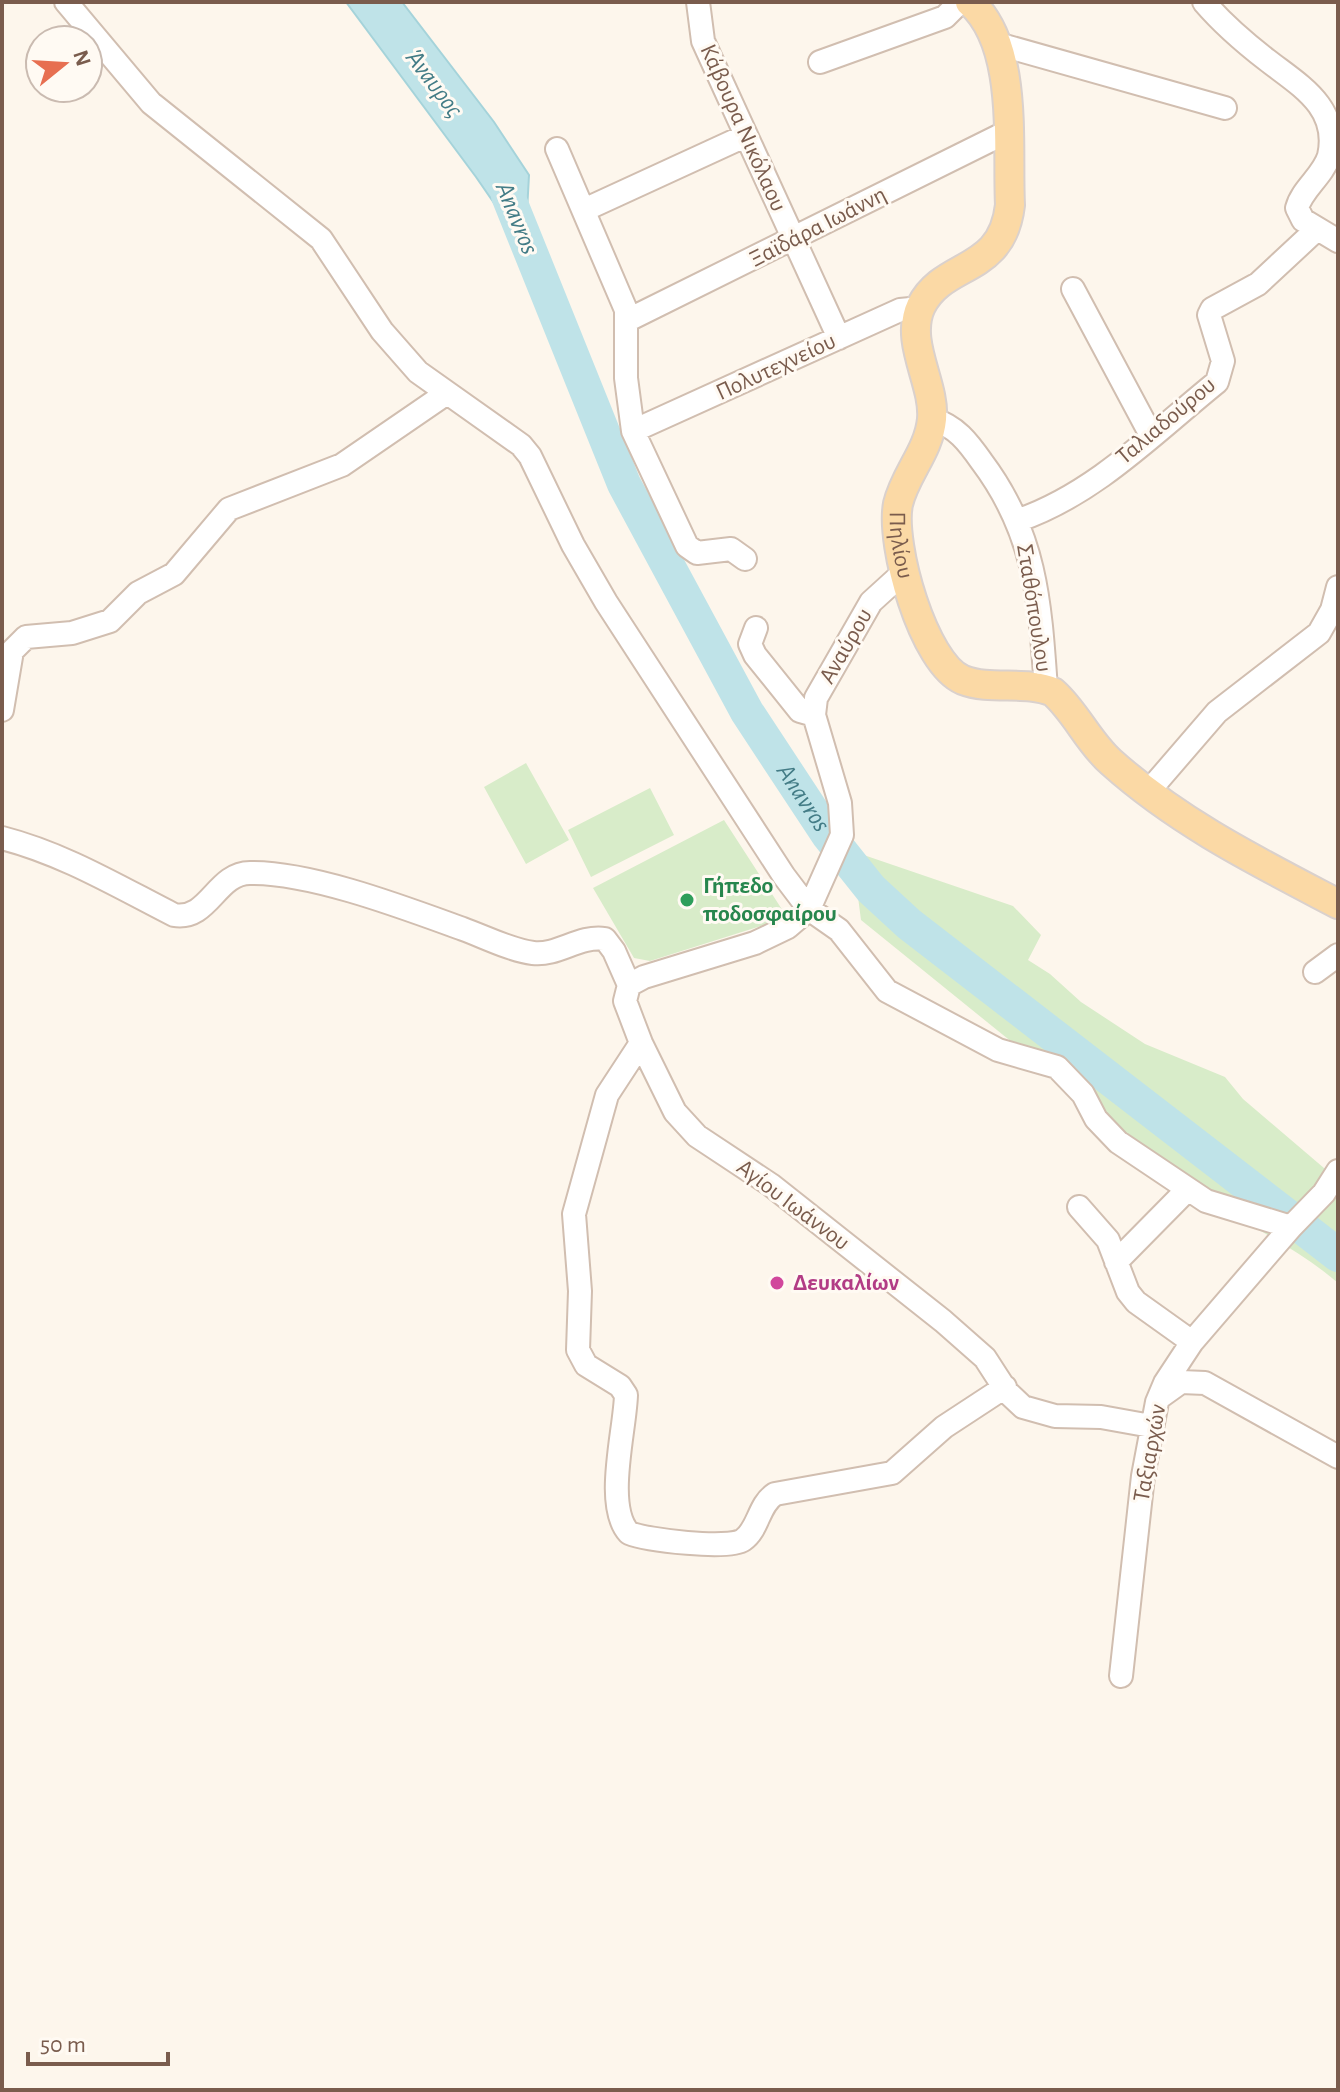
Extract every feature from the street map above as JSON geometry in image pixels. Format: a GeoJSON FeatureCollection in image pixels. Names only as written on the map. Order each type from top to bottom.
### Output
{"type":"FeatureCollection","features":[{"type":"Feature","properties":{"kind":"main road"},"geometry":{"type":"LineString","coordinates":[[921,308],[937,288],[986,256],[1004,233],[1010,205],[1004,69],[998,44],[984,15],[970,2]]}},
{"type":"Feature","properties":{"kind":"main road","name":"Πηλίου"},"geometry":{"type":"LineString","coordinates":[[921,308],[917,330],[932,419],[927,440],[901,494],[897,512],[896,533],[904,572],[937,654],[956,676],[978,684],[1046,689]]}},
{"type":"Feature","properties":{"kind":"main road"},"geometry":{"type":"LineString","coordinates":[[1046,689],[1064,702],[1105,757],[1148,792],[1227,847],[1338,904]]}},
{"type":"Feature","properties":{"kind":"street"},"geometry":{"type":"LineString","coordinates":[[66,2],[151,103],[321,239],[382,331],[418,372],[521,445],[540,469],[569,536],[606,602],[784,876],[809,909],[839,930],[887,991],[998,1050],[1057,1067],[1118,1142],[1157,1165],[1187,1190],[1226,1209],[1292,1226]]}},
{"type":"Feature","properties":{"kind":"street","name":"Κάβουρα Νικόλαου"},"geometry":{"type":"LineString","coordinates":[[698,2],[703,41],[839,338]]}},
{"type":"Feature","properties":{"kind":"street"},"geometry":{"type":"LineString","coordinates":[[820,62],[945,17],[960,2]]}},
{"type":"Feature","properties":{"kind":"street"},"geometry":{"type":"LineString","coordinates":[[1204,2],[1266,60],[1315,96],[1323,108],[1330,127],[1329,155],[1297,208],[1303,220],[1338,241]]}},
{"type":"Feature","properties":{"kind":"street"},"geometry":{"type":"LineString","coordinates":[[998,44],[1225,108]]}},
{"type":"Feature","properties":{"kind":"street","name":"Ξαϊδάρα Ιωάννη"},"geometry":{"type":"LineString","coordinates":[[628,320],[794,241],[1007,132]]}},
{"type":"Feature","properties":{"kind":"street"},"geometry":{"type":"LineString","coordinates":[[584,210],[745,136]]}},
{"type":"Feature","properties":{"kind":"street"},"geometry":{"type":"LineString","coordinates":[[557,149],[622,296],[628,320],[626,378],[633,431],[687,546],[697,553],[731,549],[745,559]]}},
{"type":"Feature","properties":{"kind":"street","name":"Ταλιαδούρου"},"geometry":{"type":"LineString","coordinates":[[1019,520],[1057,505],[1217,382],[1223,372],[1209,315],[1212,309],[1258,284],[1316,230]]}},
{"type":"Feature","properties":{"kind":"street"},"geometry":{"type":"LineString","coordinates":[[1073,289],[1151,435]]}},
{"type":"Feature","properties":{"kind":"street","name":"Πολυτεχνείου"},"geometry":{"type":"LineString","coordinates":[[633,431],[900,310],[921,308]]}},
{"type":"Feature","properties":{"kind":"street"},"geometry":{"type":"LineString","coordinates":[[2,710],[12,651],[17,643],[36,635],[95,628],[110,621],[138,593],[174,574],[229,509],[342,465],[447,393]]}},
{"type":"Feature","properties":{"kind":"street","name":"Σταθόπουλου"},"geometry":{"type":"LineString","coordinates":[[932,419],[948,425],[967,442],[1019,520],[1035,579],[1046,689]]}},
{"type":"Feature","properties":{"kind":"street","name":"Αναύρου"},"geometry":{"type":"LineString","coordinates":[[629,985],[644,977],[755,943],[788,927],[809,909],[842,835],[840,803],[814,715],[816,698],[871,602],[904,572]]}},
{"type":"Feature","properties":{"kind":"street"},"geometry":{"type":"LineString","coordinates":[[1148,792],[1217,712],[1319,633],[1332,610],[1338,587]]}},
{"type":"Feature","properties":{"kind":"street"},"geometry":{"type":"LineString","coordinates":[[756,628],[750,644],[755,655],[800,711],[814,715]]}},
{"type":"Feature","properties":{"kind":"street","name":"Αγίου Ιωάννου"},"geometry":{"type":"LineString","coordinates":[[2,838],[62,858],[174,915],[186,917],[197,911],[232,876],[248,873],[309,882],[379,901],[535,954],[590,939],[605,939],[614,951],[629,985],[625,1001],[641,1043],[675,1112],[687,1127],[771,1185],[943,1321],[985,1358],[1015,1401],[1037,1413],[1119,1419],[1151,1426]]}},
{"type":"Feature","properties":{"kind":"street"},"geometry":{"type":"LineString","coordinates":[[1315,972],[1338,955]]}},
{"type":"Feature","properties":{"kind":"street"},"geometry":{"type":"LineString","coordinates":[[641,1043],[607,1095],[574,1214],[580,1291],[578,1350],[586,1365],[620,1386],[626,1395],[618,1498],[623,1526],[629,1533],[727,1545],[738,1542],[750,1532],[765,1501],[775,1494],[892,1473],[944,1427],[1005,1387]]}},
{"type":"Feature","properties":{"kind":"street","name":"Ταξιαρχών"},"geometry":{"type":"LineString","coordinates":[[1121,1676],[1151,1426],[1165,1383],[1192,1342],[1324,1193],[1338,1171]]}},
{"type":"Feature","properties":{"kind":"street"},"geometry":{"type":"LineString","coordinates":[[1116,1262],[1187,1190]]}},
{"type":"Feature","properties":{"kind":"street"},"geometry":{"type":"LineString","coordinates":[[1079,1207],[1105,1236],[1136,1302],[1192,1342]]}},
{"type":"Feature","properties":{"kind":"street"},"geometry":{"type":"LineString","coordinates":[[1157,1402],[1176,1384],[1197,1380],[1338,1457]]}},
{"type":"Feature","properties":{"kind":"green space"},"geometry":{"type":"Polygon","coordinates":[[[526,763],[569,840],[526,864],[484,787],[526,763]]]}},
{"type":"Feature","properties":{"kind":"green space"},"geometry":{"type":"Polygon","coordinates":[[[650,788],[674,835],[591,877],[568,830],[650,788]]]}},
{"type":"Feature","properties":{"kind":"green space","name":"Γήπεδο ποδοσφαίρου"},"geometry":{"type":"Polygon","coordinates":[[[724,820],[783,911],[780,920],[650,961],[634,958],[593,888],[724,820]]]}},
{"type":"Feature","properties":{"kind":"green space"},"geometry":{"type":"Polygon","coordinates":[[[852,851],[1013,906],[1041,935],[1028,960],[1050,974],[1081,1002],[1145,1044],[1225,1077],[1243,1099],[1338,1180],[1338,1283],[1290,1248],[1202,1196],[861,920],[852,851]]]}},
{"type":"Feature","properties":{"kind":"water","name":"Άναυρος"},"geometry":{"type":"Polygon","coordinates":[[[346,2],[402,2],[494,122],[529,175],[525,248],[476,177],[346,2]]]}},
{"type":"Feature","properties":{"kind":"waterway","name":"Anavros"},"geometry":{"type":"LineString","coordinates":[[508,196],[624,484],[747,712],[828,835],[871,889],[909,924],[1338,1255]]}},
{"type":"Feature","properties":{"kind":"place","name":"Γήπεδο ποδοσφαίρου"},"geometry":{"type":"Point","coordinates":[687,900]}},
{"type":"Feature","properties":{"kind":"place","name":"Δευκαλίων"},"geometry":{"type":"Point","coordinates":[777,1283]}}]}
